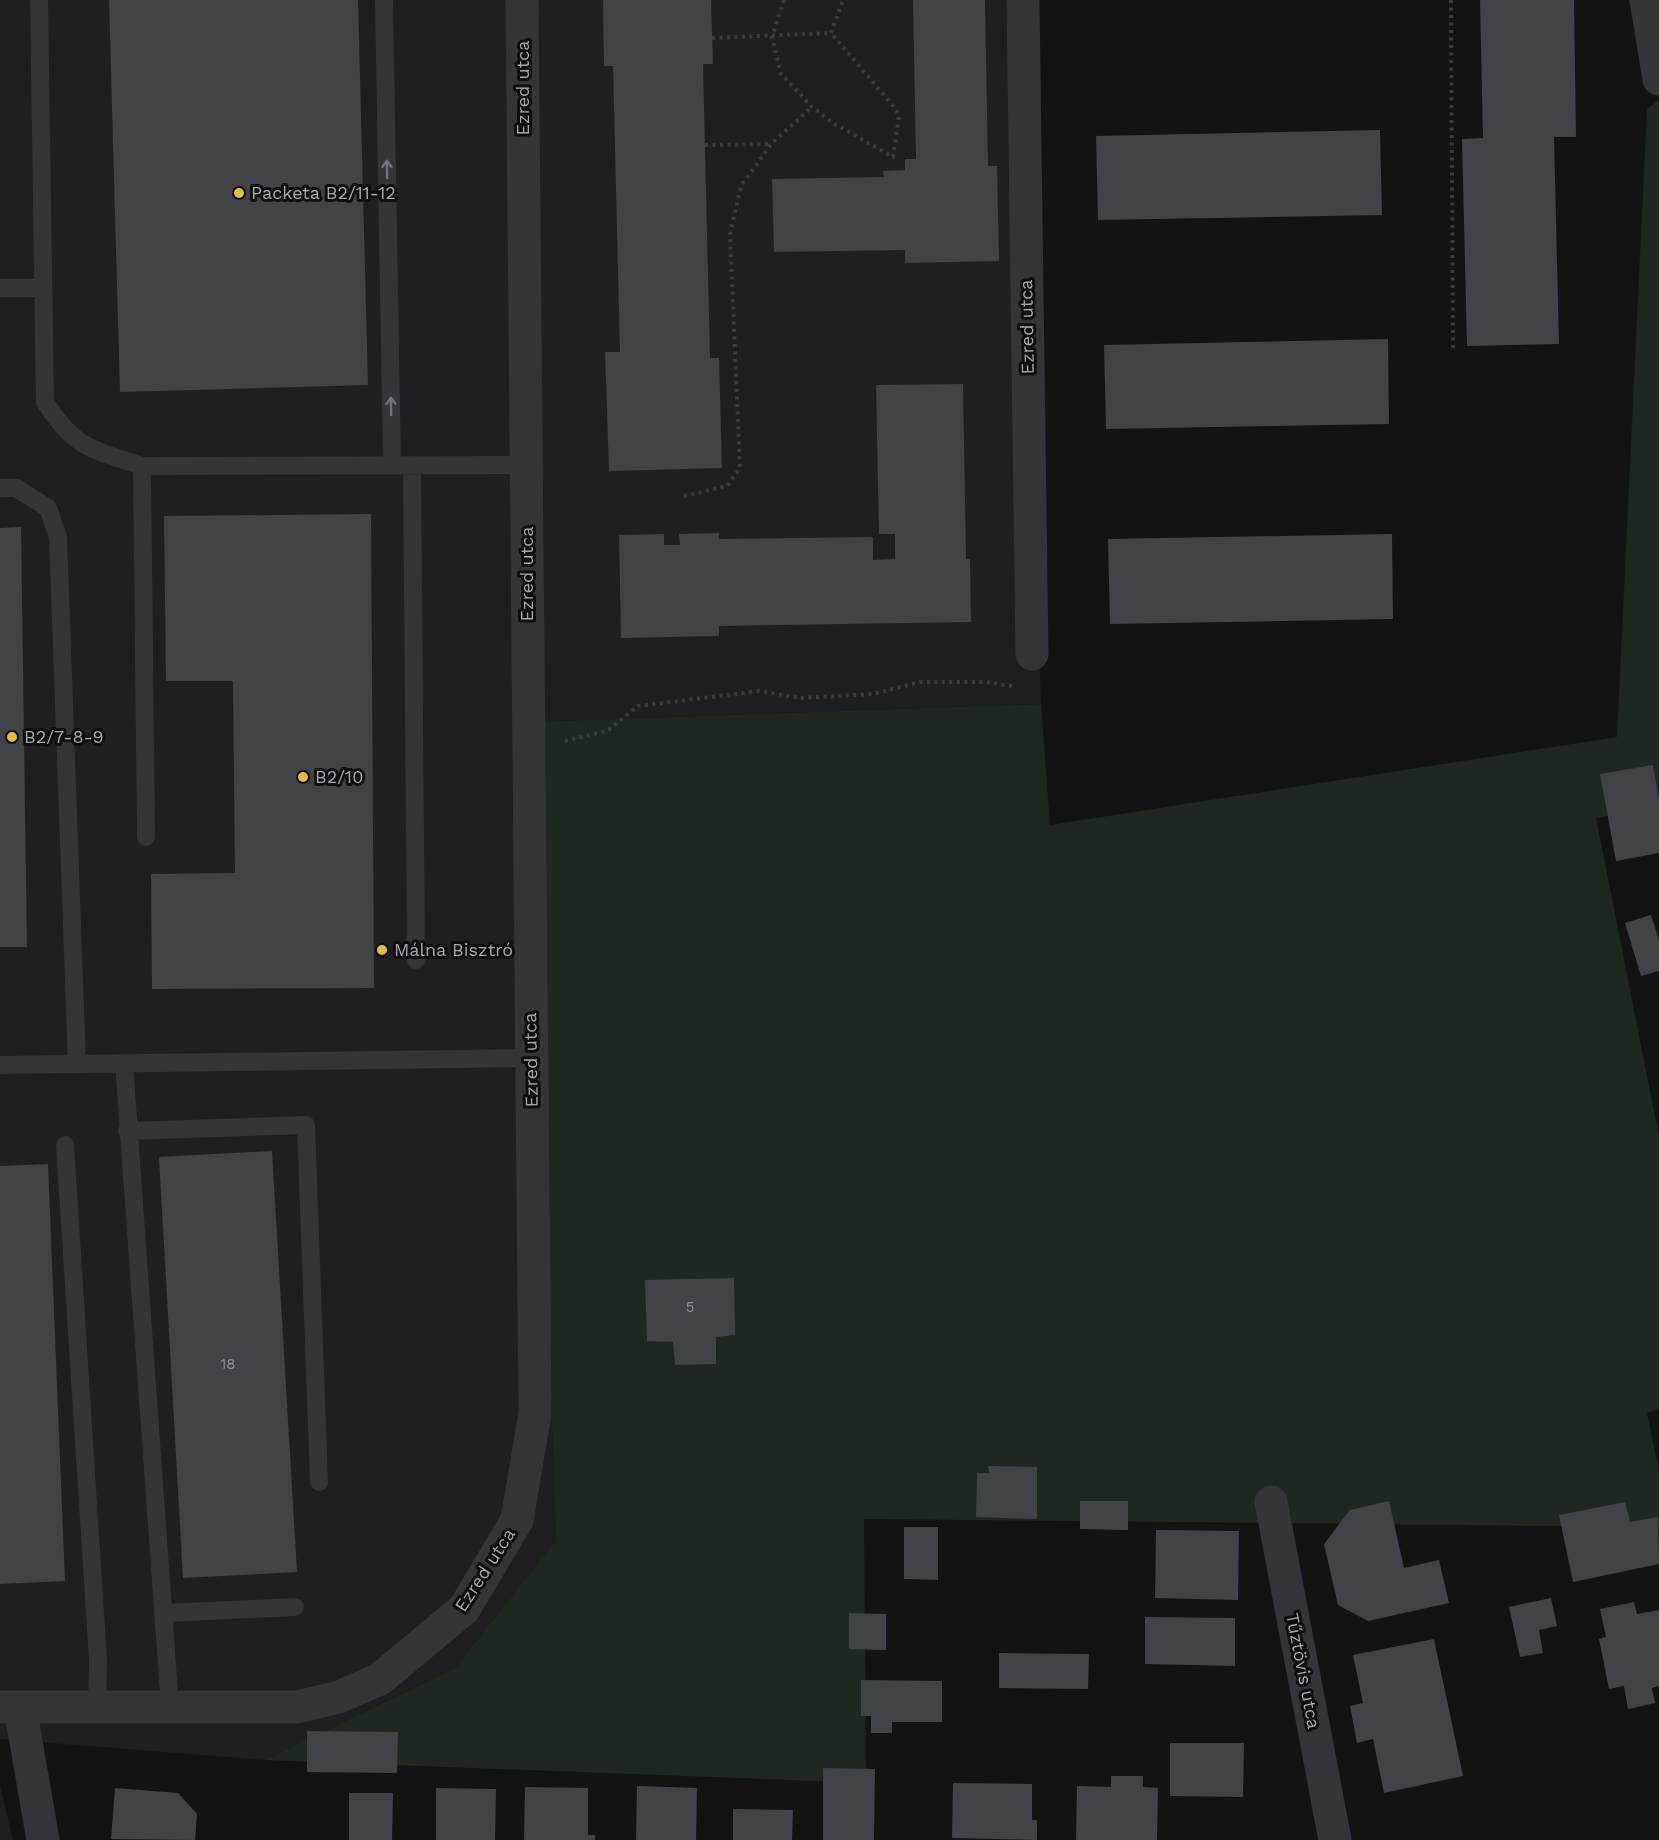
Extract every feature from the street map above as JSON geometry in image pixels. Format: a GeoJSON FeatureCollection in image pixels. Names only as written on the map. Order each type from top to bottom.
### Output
{"type":"FeatureCollection","features":[{"type":"Feature","properties":{"kind":"street","name":"Ezred utca"},"geometry":{"type":"LineString","coordinates":[[10,1707],[297,1707],[339,1697],[380,1679],[464,1609],[518,1520],[535,1413],[522,0]]}},
{"type":"Feature","properties":{"kind":"street","name":"Ezred utca"},"geometry":{"type":"LineString","coordinates":[[1023,0],[1032,654]]}},
{"type":"Feature","properties":{"kind":"street"},"geometry":{"type":"LineString","coordinates":[[1646,0],[1659,79]]}},
{"type":"Feature","properties":{"kind":"street","name":"Tűztövis utca"},"geometry":{"type":"LineString","coordinates":[[1271,1502],[1335,1840]]}},
{"type":"Feature","properties":{"kind":"street"},"geometry":{"type":"LineString","coordinates":[[10,1707],[43,1840]]}},
{"type":"Feature","properties":{"kind":"lane"},"geometry":{"type":"LineString","coordinates":[[39,0],[41,288],[45,402],[61,428],[85,447],[142,466],[526,465]]}},
{"type":"Feature","properties":{"kind":"lane"},"geometry":{"type":"LineString","coordinates":[[384,0],[392,465]]}},
{"type":"Feature","properties":{"kind":"lane"},"geometry":{"type":"LineString","coordinates":[[0,288],[41,288]]}},
{"type":"Feature","properties":{"kind":"lane"},"geometry":{"type":"LineString","coordinates":[[412,465],[416,960]]}},
{"type":"Feature","properties":{"kind":"lane"},"geometry":{"type":"LineString","coordinates":[[142,466],[146,837]]}},
{"type":"Feature","properties":{"kind":"lane"},"geometry":{"type":"LineString","coordinates":[[0,488],[16,488],[48,508],[57,537],[77,1064]]}},
{"type":"Feature","properties":{"kind":"lane"},"geometry":{"type":"LineString","coordinates":[[0,1065],[531,1058]]}},
{"type":"Feature","properties":{"kind":"lane"},"geometry":{"type":"LineString","coordinates":[[124,1063],[127,1131],[165,1613],[170,1707]]}},
{"type":"Feature","properties":{"kind":"lane"},"geometry":{"type":"LineString","coordinates":[[127,1131],[306,1125],[319,1482]]}},
{"type":"Feature","properties":{"kind":"lane"},"geometry":{"type":"LineString","coordinates":[[65,1145],[98,1660],[97,1708]]}},
{"type":"Feature","properties":{"kind":"lane"},"geometry":{"type":"LineString","coordinates":[[165,1613],[295,1606]]}},
{"type":"Feature","properties":{"kind":"path"},"geometry":{"type":"LineString","coordinates":[[784,0],[772,37],[781,74],[812,107],[832,123],[893,157],[899,116],[895,108],[831,33]]}},
{"type":"Feature","properties":{"kind":"path"},"geometry":{"type":"LineString","coordinates":[[831,33],[843,0]]}},
{"type":"Feature","properties":{"kind":"path"},"geometry":{"type":"LineString","coordinates":[[1451,0],[1453,352]]}},
{"type":"Feature","properties":{"kind":"path"},"geometry":{"type":"LineString","coordinates":[[712,38],[831,33]]}},
{"type":"Feature","properties":{"kind":"path"},"geometry":{"type":"LineString","coordinates":[[684,496],[727,486],[740,468],[730,234],[741,186],[772,144],[812,107]]}},
{"type":"Feature","properties":{"kind":"path"},"geometry":{"type":"LineString","coordinates":[[705,146],[772,144]]}},
{"type":"Feature","properties":{"kind":"path"},"geometry":{"type":"LineString","coordinates":[[528,745],[557,743],[607,731],[638,706],[759,691],[800,698],[873,694],[920,682],[985,682],[1029,688],[1032,654]]}},
{"type":"Feature","properties":{"kind":"shaded area"},"geometry":{"type":"Polygon","coordinates":[[[0,0],[1016,0],[1041,704],[527,722],[556,1540],[455,1668],[265,1760],[0,1739],[0,0]]]}},
{"type":"Feature","properties":{"kind":"shaded area"},"geometry":{"type":"Polygon","coordinates":[[[1659,100],[1659,806],[1596,818],[1659,1136],[1659,1409],[1647,1413],[1659,1471],[1659,1527],[864,1519],[866,1783],[265,1760],[455,1668],[556,1540],[527,722],[1041,704],[1050,825],[1617,737],[1647,109],[1659,100]]]}},
{"type":"Feature","properties":{"kind":"shaded area"},"geometry":{"type":"Polygon","coordinates":[[[0,1786],[13,1840],[0,1840],[0,1786]]]}},
{"type":"Feature","properties":{"kind":"building","name":"Packeta B2/11-12"},"geometry":{"type":"Polygon","coordinates":[[[109,0],[358,0],[368,385],[120,392],[109,0]]]}},
{"type":"Feature","properties":{"kind":"building"},"geometry":{"type":"Polygon","coordinates":[[[603,0],[711,0],[713,64],[703,64],[710,358],[719,358],[722,468],[609,471],[605,352],[620,352],[613,66],[604,66],[603,0]]]}},
{"type":"Feature","properties":{"kind":"building"},"geometry":{"type":"Polygon","coordinates":[[[913,0],[985,0],[988,166],[997,166],[999,261],[905,263],[905,250],[774,252],[772,179],[884,177],[883,171],[905,170],[905,159],[916,159],[913,0]]]}},
{"type":"Feature","properties":{"kind":"building"},"geometry":{"type":"Polygon","coordinates":[[[1480,0],[1574,0],[1576,137],[1554,137],[1559,344],[1467,346],[1462,139],[1483,138],[1480,0]]]}},
{"type":"Feature","properties":{"kind":"building"},"geometry":{"type":"Polygon","coordinates":[[[1380,130],[1382,215],[1098,220],[1096,136],[1380,130]]]}},
{"type":"Feature","properties":{"kind":"building"},"geometry":{"type":"Polygon","coordinates":[[[1388,339],[1389,424],[1106,429],[1104,345],[1388,339]]]}},
{"type":"Feature","properties":{"kind":"building"},"geometry":{"type":"Polygon","coordinates":[[[963,384],[966,559],[970,559],[971,622],[719,626],[719,636],[621,638],[619,535],[664,534],[664,545],[680,545],[679,534],[719,533],[719,539],[873,537],[873,560],[895,559],[895,534],[879,534],[876,385],[963,384]]]}},
{"type":"Feature","properties":{"kind":"building","name":"B2/10"},"geometry":{"type":"Polygon","coordinates":[[[371,514],[374,988],[152,989],[151,874],[235,873],[233,681],[166,681],[164,516],[371,514]]]}},
{"type":"Feature","properties":{"kind":"building","name":"B2/7-8-9"},"geometry":{"type":"Polygon","coordinates":[[[21,527],[27,947],[0,947],[0,528],[21,527]]]}},
{"type":"Feature","properties":{"kind":"building"},"geometry":{"type":"Polygon","coordinates":[[[1392,534],[1393,619],[1110,624],[1108,539],[1392,534]]]}},
{"type":"Feature","properties":{"kind":"building"},"geometry":{"type":"Polygon","coordinates":[[[1653,765],[1659,799],[1659,853],[1616,861],[1600,774],[1653,765]]]}},
{"type":"Feature","properties":{"kind":"building"},"geometry":{"type":"Polygon","coordinates":[[[1651,915],[1659,940],[1659,971],[1641,976],[1625,923],[1651,915]]]}},
{"type":"Feature","properties":{"kind":"building"},"geometry":{"type":"Polygon","coordinates":[[[272,1151],[297,1572],[183,1578],[159,1157],[272,1151]]]}},
{"type":"Feature","properties":{"kind":"building"},"geometry":{"type":"Polygon","coordinates":[[[48,1164],[65,1581],[0,1584],[0,1166],[48,1164]]]}},
{"type":"Feature","properties":{"kind":"building"},"geometry":{"type":"Polygon","coordinates":[[[734,1278],[735,1335],[716,1337],[716,1364],[675,1365],[673,1342],[647,1341],[645,1280],[734,1278]]]}},
{"type":"Feature","properties":{"kind":"building"},"geometry":{"type":"Polygon","coordinates":[[[988,1466],[1037,1467],[1037,1519],[976,1517],[977,1473],[989,1473],[988,1466]]]}},
{"type":"Feature","properties":{"kind":"building"},"geometry":{"type":"Polygon","coordinates":[[[1080,1501],[1128,1501],[1128,1530],[1080,1529],[1080,1501]]]}},
{"type":"Feature","properties":{"kind":"building"},"geometry":{"type":"Polygon","coordinates":[[[1389,1501],[1404,1568],[1439,1560],[1449,1603],[1368,1621],[1338,1605],[1324,1544],[1350,1510],[1389,1501]]]}},
{"type":"Feature","properties":{"kind":"building"},"geometry":{"type":"Polygon","coordinates":[[[1625,1502],[1630,1522],[1658,1517],[1659,1564],[1573,1582],[1559,1515],[1625,1502]]]}},
{"type":"Feature","properties":{"kind":"building"},"geometry":{"type":"Polygon","coordinates":[[[904,1527],[938,1527],[938,1580],[904,1579],[904,1527]]]}},
{"type":"Feature","properties":{"kind":"building"},"geometry":{"type":"Polygon","coordinates":[[[1156,1530],[1239,1531],[1238,1600],[1155,1598],[1156,1530]]]}},
{"type":"Feature","properties":{"kind":"building"},"geometry":{"type":"Polygon","coordinates":[[[1551,1598],[1557,1626],[1539,1630],[1543,1653],[1520,1657],[1509,1607],[1551,1598]]]}},
{"type":"Feature","properties":{"kind":"building"},"geometry":{"type":"Polygon","coordinates":[[[1634,1602],[1637,1614],[1659,1610],[1659,1686],[1652,1688],[1655,1703],[1628,1709],[1624,1686],[1609,1689],[1599,1639],[1606,1637],[1600,1609],[1634,1602]]]}},
{"type":"Feature","properties":{"kind":"building"},"geometry":{"type":"Polygon","coordinates":[[[849,1613],[886,1614],[886,1650],[849,1649],[849,1613]]]}},
{"type":"Feature","properties":{"kind":"building"},"geometry":{"type":"Polygon","coordinates":[[[1145,1617],[1235,1618],[1235,1666],[1145,1664],[1145,1617]]]}},
{"type":"Feature","properties":{"kind":"building"},"geometry":{"type":"Polygon","coordinates":[[[1434,1639],[1463,1776],[1384,1793],[1373,1739],[1357,1743],[1350,1706],[1363,1703],[1353,1655],[1434,1639]]]}},
{"type":"Feature","properties":{"kind":"building"},"geometry":{"type":"Polygon","coordinates":[[[999,1653],[1089,1654],[1088,1689],[999,1688],[999,1653]]]}},
{"type":"Feature","properties":{"kind":"building"},"geometry":{"type":"Polygon","coordinates":[[[861,1680],[942,1681],[942,1722],[892,1722],[892,1733],[871,1733],[871,1716],[861,1716],[861,1680]]]}},
{"type":"Feature","properties":{"kind":"building"},"geometry":{"type":"Polygon","coordinates":[[[307,1731],[398,1732],[397,1773],[307,1772],[307,1731]]]}},
{"type":"Feature","properties":{"kind":"building"},"geometry":{"type":"Polygon","coordinates":[[[1170,1743],[1244,1743],[1243,1797],[1170,1796],[1170,1743]]]}},
{"type":"Feature","properties":{"kind":"building"},"geometry":{"type":"Polygon","coordinates":[[[823,1768],[875,1769],[874,1840],[823,1840],[823,1768]]]}},
{"type":"Feature","properties":{"kind":"building"},"geometry":{"type":"Polygon","coordinates":[[[1111,1776],[1143,1776],[1143,1787],[1158,1788],[1157,1840],[1076,1840],[1077,1786],[1111,1787],[1111,1776]]]}},
{"type":"Feature","properties":{"kind":"building"},"geometry":{"type":"Polygon","coordinates":[[[953,1783],[1032,1784],[1032,1820],[1037,1820],[1037,1840],[952,1838],[953,1783]]]}},
{"type":"Feature","properties":{"kind":"building"},"geometry":{"type":"Polygon","coordinates":[[[637,1786],[697,1788],[696,1840],[636,1840],[637,1786]]]}},
{"type":"Feature","properties":{"kind":"building"},"geometry":{"type":"Polygon","coordinates":[[[525,1787],[588,1788],[588,1835],[595,1835],[595,1840],[524,1840],[525,1787]]]}},
{"type":"Feature","properties":{"kind":"building"},"geometry":{"type":"Polygon","coordinates":[[[115,1788],[178,1793],[197,1814],[195,1840],[111,1839],[115,1788]]]}},
{"type":"Feature","properties":{"kind":"building"},"geometry":{"type":"Polygon","coordinates":[[[436,1788],[496,1789],[495,1840],[436,1840],[436,1788]]]}},
{"type":"Feature","properties":{"kind":"building"},"geometry":{"type":"Polygon","coordinates":[[[349,1793],[393,1793],[392,1840],[349,1840],[349,1793]]]}},
{"type":"Feature","properties":{"kind":"building"},"geometry":{"type":"Polygon","coordinates":[[[733,1809],[793,1810],[792,1840],[733,1840],[733,1809]]]}},
{"type":"Feature","properties":{"kind":"place","name":"Packeta B2/11-12"},"geometry":{"type":"Point","coordinates":[239,193]}},
{"type":"Feature","properties":{"kind":"place","name":"B2/7-8-9"},"geometry":{"type":"Point","coordinates":[12,737]}},
{"type":"Feature","properties":{"kind":"place","name":"B2/10"},"geometry":{"type":"Point","coordinates":[303,777]}},
{"type":"Feature","properties":{"kind":"place","name":"Málna Bisztró"},"geometry":{"type":"Point","coordinates":[382,950]}}]}
